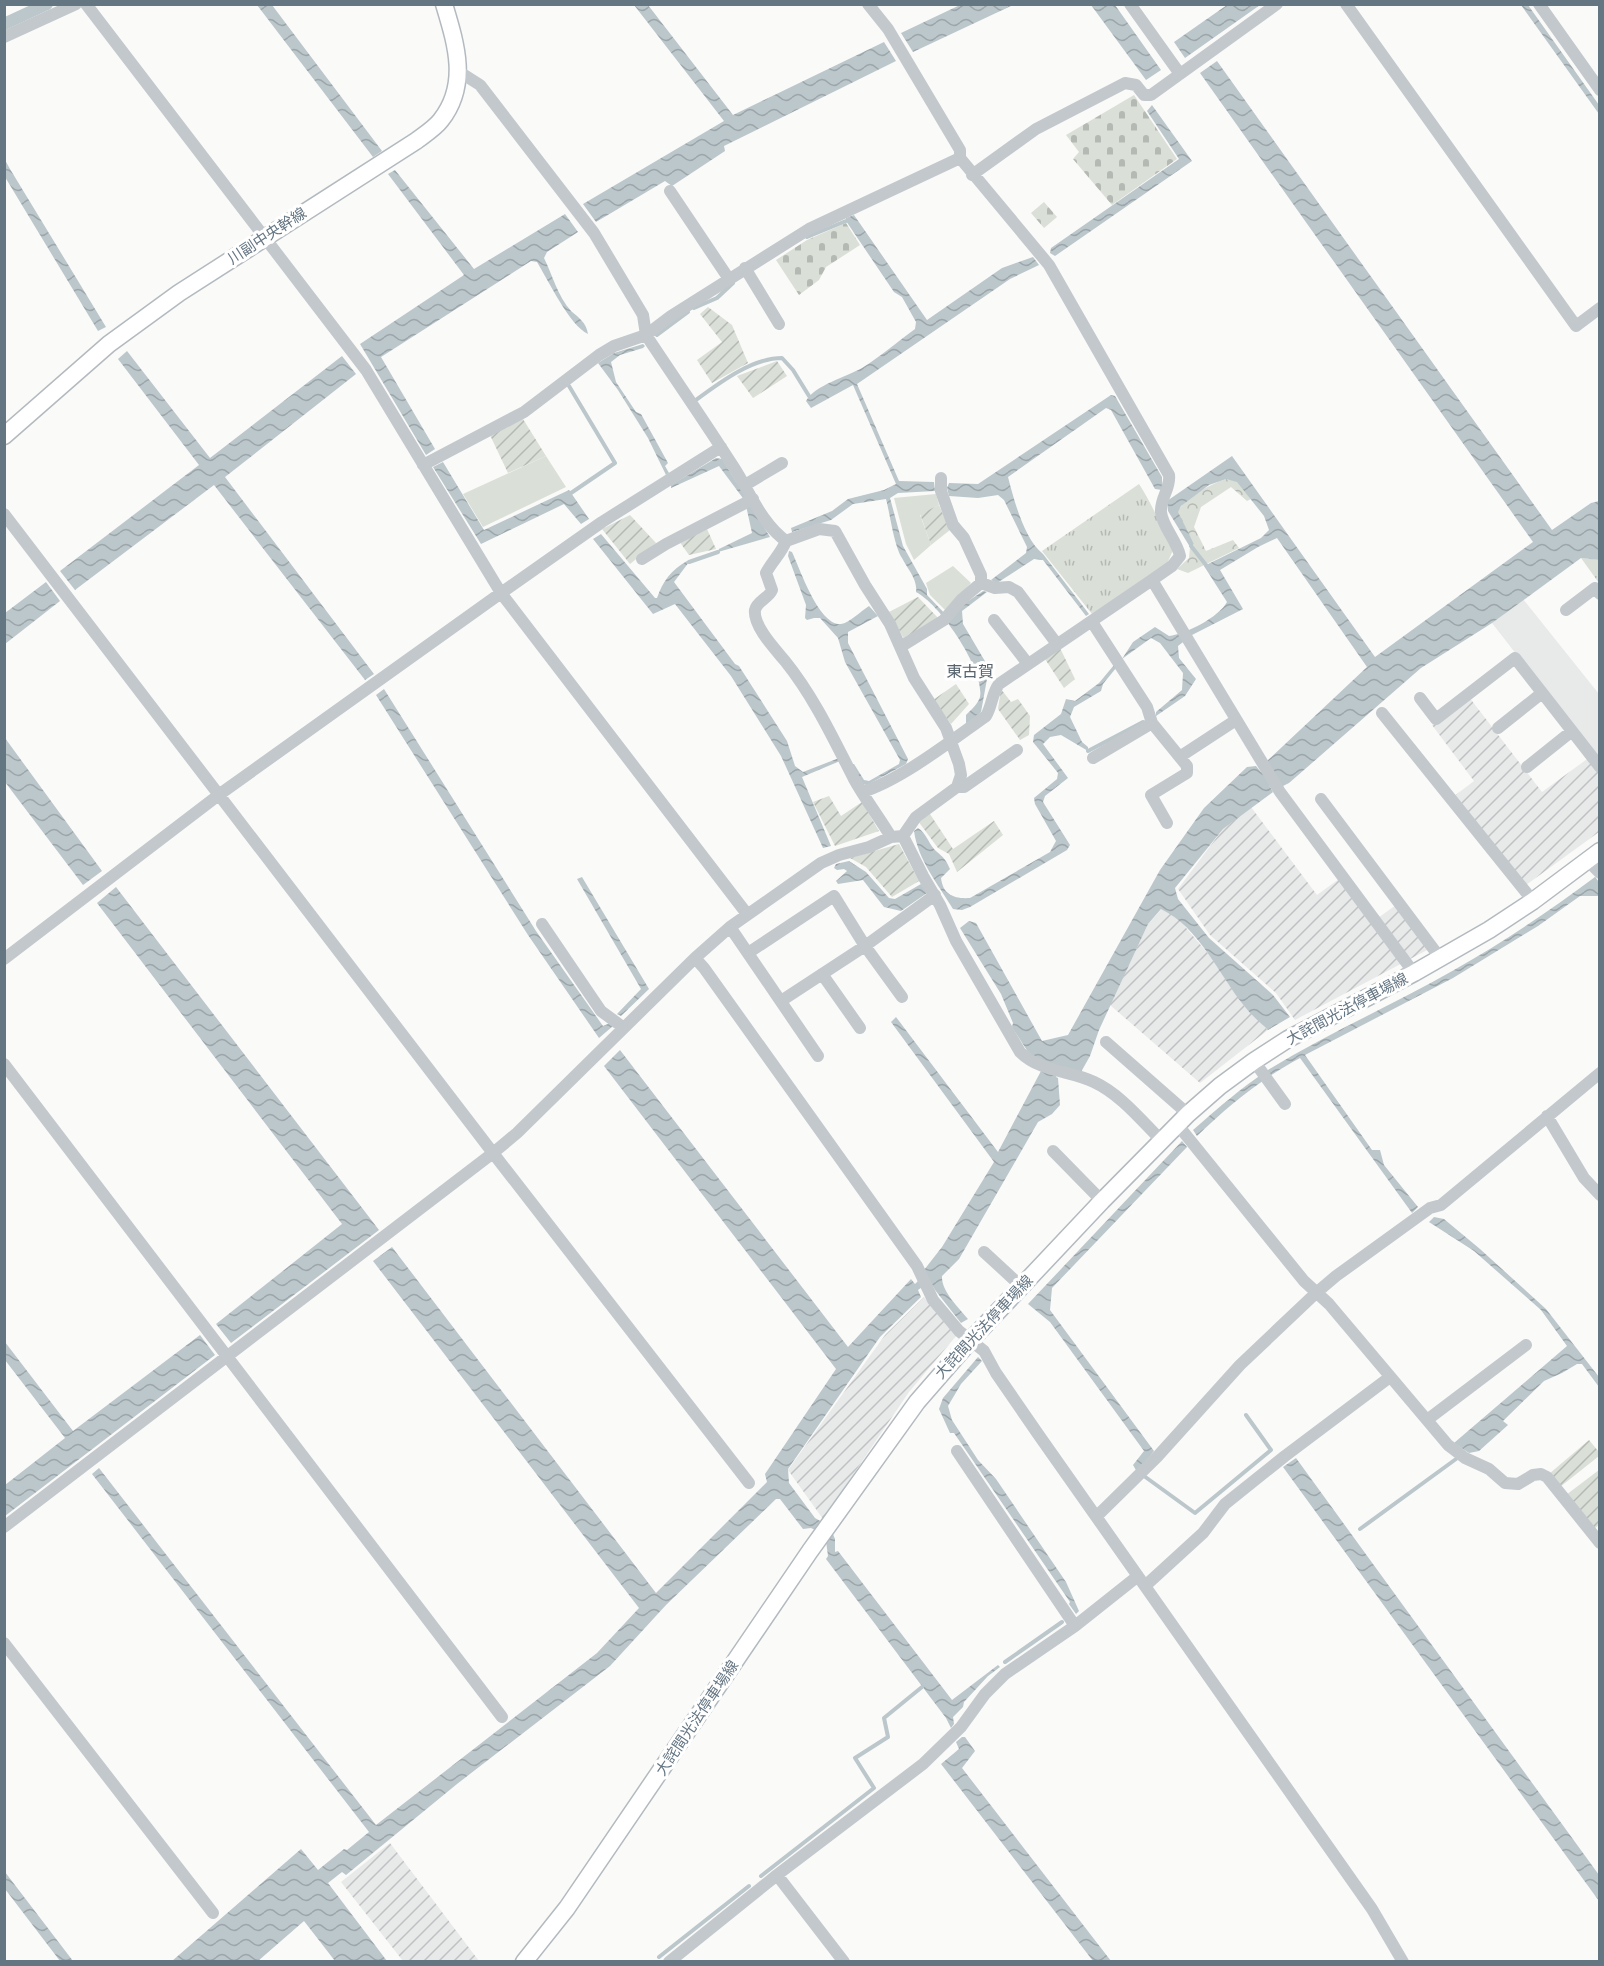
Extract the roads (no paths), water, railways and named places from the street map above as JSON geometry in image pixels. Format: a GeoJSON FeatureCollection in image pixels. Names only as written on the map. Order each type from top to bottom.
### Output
{"type":"FeatureCollection","features":[{"type":"Feature","properties":{"kind":"main road","name":"川副中央幹線"},"geometry":{"type":"LineString","coordinates":[[4,436],[109,344],[179,293],[416,141],[441,121],[454,99],[458,71],[457,47],[444,4]]}},
{"type":"Feature","properties":{"kind":"main road","name":"大詫間光法停車場線"},"geometry":{"type":"LineString","coordinates":[[524,1962],[567,1908],[810,1551],[917,1402],[970,1341],[1161,1140],[1220,1086],[1261,1070],[1295,1035],[1442,959],[1596,862]]}},
{"type":"Feature","properties":{"kind":"street"},"geometry":{"type":"LineString","coordinates":[[4,37],[76,4]]}},
{"type":"Feature","properties":{"kind":"street"},"geometry":{"type":"LineString","coordinates":[[86,4],[366,370],[501,593],[747,914]]}},
{"type":"Feature","properties":{"kind":"street"},"geometry":{"type":"LineString","coordinates":[[862,792],[906,770],[986,716],[999,684],[1173,566],[1180,556],[1178,547],[1161,514],[1161,503],[1170,482],[1169,475],[1049,266],[960,158],[960,150],[888,29],[868,4]]}},
{"type":"Feature","properties":{"kind":"street"},"geometry":{"type":"LineString","coordinates":[[1130,4],[1180,74]]}},
{"type":"Feature","properties":{"kind":"street"},"geometry":{"type":"LineString","coordinates":[[972,175],[1036,129],[1125,83],[1136,85],[1146,96],[1151,95],[1277,4]]}},
{"type":"Feature","properties":{"kind":"street"},"geometry":{"type":"LineString","coordinates":[[1346,4],[1576,326],[1599,308]]}},
{"type":"Feature","properties":{"kind":"street"},"geometry":{"type":"LineString","coordinates":[[1539,4],[1599,90]]}},
{"type":"Feature","properties":{"kind":"street"},"geometry":{"type":"LineString","coordinates":[[458,71],[480,85],[594,233],[643,315],[646,335],[745,485],[748,502],[774,532],[786,541]]}},
{"type":"Feature","properties":{"kind":"street"},"geometry":{"type":"LineString","coordinates":[[423,465],[524,412],[614,346],[646,335],[671,316],[809,228],[960,158]]}},
{"type":"Feature","properties":{"kind":"street"},"geometry":{"type":"LineString","coordinates":[[670,191],[729,279]]}},
{"type":"Feature","properties":{"kind":"street"},"geometry":{"type":"LineString","coordinates":[[745,268],[779,324]]}},
{"type":"Feature","properties":{"kind":"street"},"geometry":{"type":"LineString","coordinates":[[4,959],[220,794],[501,593],[602,522],[721,447]]}},
{"type":"Feature","properties":{"kind":"street"},"geometry":{"type":"LineString","coordinates":[[745,485],[782,463]]}},
{"type":"Feature","properties":{"kind":"street"},"geometry":{"type":"LineString","coordinates":[[902,646],[947,618],[962,599],[981,583],[981,575],[964,538],[953,525],[941,491],[941,478]]}},
{"type":"Feature","properties":{"kind":"street"},"geometry":{"type":"LineString","coordinates":[[642,558],[748,502]]}},
{"type":"Feature","properties":{"kind":"street"},"geometry":{"type":"LineString","coordinates":[[4,514],[493,1153],[749,1483]]}},
{"type":"Feature","properties":{"kind":"street"},"geometry":{"type":"LineString","coordinates":[[4,1527],[493,1153],[517,1133],[695,958],[730,927],[822,863],[897,836],[916,817],[957,787],[961,775],[946,728],[914,678],[902,646],[835,531],[819,529],[786,541],[781,554],[770,565],[766,573],[772,590],[755,610],[757,622],[766,638],[807,690],[862,792],[897,836],[935,895],[956,941],[1020,1052],[1029,1061],[1048,1069],[1092,1081],[1107,1089],[1161,1140]]}},
{"type":"Feature","properties":{"kind":"street"},"geometry":{"type":"LineString","coordinates":[[1152,580],[1275,784],[1414,974]]}},
{"type":"Feature","properties":{"kind":"street"},"geometry":{"type":"LineString","coordinates":[[981,583],[995,588],[1009,587],[1018,592],[1057,644]]}},
{"type":"Feature","properties":{"kind":"street"},"geometry":{"type":"LineString","coordinates":[[1566,610],[1595,588],[1599,594]]}},
{"type":"Feature","properties":{"kind":"street"},"geometry":{"type":"LineString","coordinates":[[994,620],[1028,664]]}},
{"type":"Feature","properties":{"kind":"street"},"geometry":{"type":"LineString","coordinates":[[1092,622],[1147,707],[1152,723],[1187,766],[1187,773],[1151,795],[1167,823]]}},
{"type":"Feature","properties":{"kind":"street"},"geometry":{"type":"LineString","coordinates":[[1420,698],[1436,719],[1515,658],[1599,767]]}},
{"type":"Feature","properties":{"kind":"street"},"geometry":{"type":"LineString","coordinates":[[1498,728],[1542,693]]}},
{"type":"Feature","properties":{"kind":"street"},"geometry":{"type":"LineString","coordinates":[[1382,713],[1533,901]]}},
{"type":"Feature","properties":{"kind":"street"},"geometry":{"type":"LineString","coordinates":[[1181,756],[1236,720]]}},
{"type":"Feature","properties":{"kind":"street"},"geometry":{"type":"LineString","coordinates":[[1093,758],[1152,723]]}},
{"type":"Feature","properties":{"kind":"street"},"geometry":{"type":"LineString","coordinates":[[1527,767],[1572,732]]}},
{"type":"Feature","properties":{"kind":"street"},"geometry":{"type":"LineString","coordinates":[[957,787],[964,787],[1017,750]]}},
{"type":"Feature","properties":{"kind":"street"},"geometry":{"type":"LineString","coordinates":[[1321,799],[1442,959]]}},
{"type":"Feature","properties":{"kind":"street"},"geometry":{"type":"LineString","coordinates":[[781,1002],[865,946],[935,895]]}},
{"type":"Feature","properties":{"kind":"street"},"geometry":{"type":"LineString","coordinates":[[748,953],[834,896],[865,946],[902,997]]}},
{"type":"Feature","properties":{"kind":"street"},"geometry":{"type":"LineString","coordinates":[[542,924],[601,1011],[624,1028]]}},
{"type":"Feature","properties":{"kind":"street"},"geometry":{"type":"LineString","coordinates":[[730,927],[818,1056]]}},
{"type":"Feature","properties":{"kind":"street"},"geometry":{"type":"LineString","coordinates":[[695,958],[917,1266],[933,1300],[970,1341],[984,1351],[1008,1391],[1372,1909],[1403,1962]]}},
{"type":"Feature","properties":{"kind":"street"},"geometry":{"type":"LineString","coordinates":[[822,974],[860,1028]]}},
{"type":"Feature","properties":{"kind":"street"},"geometry":{"type":"LineString","coordinates":[[1106,1042],[1183,1119],[1316,1293],[1329,1304],[1448,1445],[1465,1458],[1489,1469],[1505,1483],[1518,1484],[1533,1475],[1541,1474],[1547,1477],[1599,1544]]}},
{"type":"Feature","properties":{"kind":"street"},"geometry":{"type":"LineString","coordinates":[[4,1064],[229,1356],[502,1717]]}},
{"type":"Feature","properties":{"kind":"street"},"geometry":{"type":"LineString","coordinates":[[1261,1070],[1285,1104]]}},
{"type":"Feature","properties":{"kind":"street"},"geometry":{"type":"LineString","coordinates":[[1097,1516],[1157,1457],[1240,1365],[1316,1293],[1336,1276],[1430,1209],[1441,1205],[1599,1073]]}},
{"type":"Feature","properties":{"kind":"street"},"geometry":{"type":"LineString","coordinates":[[1547,1116],[1584,1178],[1599,1195]]}},
{"type":"Feature","properties":{"kind":"street"},"geometry":{"type":"LineString","coordinates":[[1053,1151],[1102,1201]]}},
{"type":"Feature","properties":{"kind":"street"},"geometry":{"type":"LineString","coordinates":[[984,1252],[1022,1287]]}},
{"type":"Feature","properties":{"kind":"street"},"geometry":{"type":"LineString","coordinates":[[1427,1420],[1526,1345]]}},
{"type":"Feature","properties":{"kind":"street"},"geometry":{"type":"LineString","coordinates":[[669,1962],[777,1875],[923,1764],[952,1737],[985,1694],[1005,1674],[1141,1581],[1203,1533],[1225,1504],[1284,1456],[1390,1377]]}},
{"type":"Feature","properties":{"kind":"street"},"geometry":{"type":"LineString","coordinates":[[957,1451],[1075,1626]]}},
{"type":"Feature","properties":{"kind":"street"},"geometry":{"type":"LineString","coordinates":[[4,1643],[213,1913]]}},
{"type":"Feature","properties":{"kind":"street"},"geometry":{"type":"LineString","coordinates":[[777,1875],[844,1962]]}},
{"type":"Feature","properties":{"kind":"water"},"geometry":{"type":"Polygon","coordinates":[[[257,5],[272,5],[382,151],[373,157],[257,5]]]}},
{"type":"Feature","properties":{"kind":"water"},"geometry":{"type":"Polygon","coordinates":[[[634,5],[648,5],[733,115],[884,42],[896,61],[724,146],[725,151],[672,186],[665,181],[596,222],[583,204],[724,121],[634,5]]]}},
{"type":"Feature","properties":{"kind":"water"},"geometry":{"type":"Polygon","coordinates":[[[960,5],[1013,5],[913,52],[901,33],[960,5]]]}},
{"type":"Feature","properties":{"kind":"water"},"geometry":{"type":"Polygon","coordinates":[[[1091,5],[1115,5],[1161,70],[1146,80],[1091,5]]]}},
{"type":"Feature","properties":{"kind":"water"},"geometry":{"type":"Polygon","coordinates":[[[1227,5],[1260,5],[1185,58],[1174,42],[1227,5]]]}},
{"type":"Feature","properties":{"kind":"water"},"geometry":{"type":"Polygon","coordinates":[[[1521,5],[1528,5],[1599,105],[1599,114],[1521,5]]]}},
{"type":"Feature","properties":{"kind":"water"},"geometry":{"type":"Polygon","coordinates":[[[1217,61],[1552,530],[1591,503],[1599,501],[1599,560],[1581,558],[1492,623],[1421,668],[1289,783],[1283,786],[1269,785],[1273,792],[1223,829],[1175,888],[1178,899],[1209,938],[1273,995],[1290,1017],[1268,1030],[1245,1007],[1198,940],[1175,917],[1161,909],[1148,924],[1081,1072],[1060,1066],[1056,1077],[1058,1078],[1060,1105],[1052,1114],[1038,1122],[959,1259],[942,1276],[947,1293],[968,1319],[961,1323],[935,1290],[924,1270],[942,1247],[994,1162],[891,1022],[896,1017],[998,1152],[1041,1071],[1039,1060],[1028,1052],[1012,1027],[1013,1023],[1001,994],[960,928],[969,921],[976,923],[1042,1041],[1068,1035],[1160,870],[1204,808],[1247,767],[1256,766],[1261,772],[1270,766],[1267,761],[1367,667],[1277,538],[1220,570],[1243,609],[1192,635],[1178,646],[1179,658],[1196,679],[1185,696],[1156,716],[1156,712],[1182,690],[1183,673],[1160,643],[1151,638],[1122,659],[1133,642],[1155,627],[1169,636],[1176,635],[1201,624],[1223,608],[1227,602],[1204,566],[1261,538],[1269,530],[1264,516],[1237,482],[1226,479],[1209,485],[1181,506],[1178,512],[1194,544],[1190,547],[1168,511],[1167,501],[1232,456],[1375,657],[1533,542],[1200,73],[1217,61]]]}},
{"type":"Feature","properties":{"kind":"water"},"geometry":{"type":"Polygon","coordinates":[[[1152,105],[1192,161],[1055,256],[1050,253],[1051,248],[1179,159],[1147,111],[1152,105]]]}},
{"type":"Feature","properties":{"kind":"water"},"geometry":{"type":"Polygon","coordinates":[[[5,160],[106,327],[98,331],[5,177],[5,160]]]}},
{"type":"Feature","properties":{"kind":"water"},"geometry":{"type":"Polygon","coordinates":[[[395,170],[474,269],[565,214],[578,232],[547,252],[544,258],[562,299],[584,323],[588,334],[574,322],[537,262],[531,261],[381,357],[435,449],[426,455],[360,344],[464,275],[388,174],[395,170]]]}},
{"type":"Feature","properties":{"kind":"water"},"geometry":{"type":"Polygon","coordinates":[[[854,215],[927,320],[1002,268],[1033,257],[1039,265],[1010,279],[857,384],[899,481],[934,482],[935,491],[898,493],[890,498],[903,546],[927,589],[927,595],[950,619],[961,606],[983,591],[987,592],[962,611],[963,624],[989,668],[981,712],[966,725],[966,715],[980,697],[980,685],[968,655],[948,623],[926,599],[916,592],[914,579],[899,553],[886,499],[853,504],[831,520],[792,532],[791,528],[832,511],[848,499],[884,490],[896,484],[853,385],[811,408],[806,401],[816,390],[869,364],[915,329],[916,322],[902,297],[894,292],[846,221],[846,218],[854,215]]]}},
{"type":"Feature","properties":{"kind":"water"},"geometry":{"type":"Polygon","coordinates":[[[643,344],[645,346],[643,348],[620,355],[611,362],[616,382],[636,412],[641,414],[668,463],[665,466],[669,473],[666,475],[648,438],[598,363],[614,353],[643,344]]]}},
{"type":"Feature","properties":{"kind":"water"},"geometry":{"type":"Polygon","coordinates":[[[127,351],[210,458],[342,356],[356,374],[225,477],[374,674],[365,680],[214,485],[75,590],[60,571],[199,465],[118,359],[127,351]]]}},
{"type":"Feature","properties":{"kind":"water"},"geometry":{"type":"Polygon","coordinates":[[[1111,395],[1115,396],[1162,477],[1162,490],[1155,489],[1111,410],[1106,408],[1008,477],[1013,497],[1030,539],[1089,614],[1086,616],[1043,560],[1034,559],[997,583],[991,580],[1026,553],[1027,547],[1004,500],[998,495],[978,498],[949,496],[947,488],[949,483],[978,484],[1111,395]]]}},
{"type":"Feature","properties":{"kind":"water"},"geometry":{"type":"Polygon","coordinates":[[[716,458],[722,459],[770,537],[718,552],[719,549],[752,533],[745,501],[719,466],[671,488],[671,485],[716,458]]]}},
{"type":"Feature","properties":{"kind":"water"},"geometry":{"type":"Polygon","coordinates":[[[443,462],[484,530],[569,490],[589,519],[581,524],[564,504],[481,544],[433,467],[443,462]]]}},
{"type":"Feature","properties":{"kind":"water"},"geometry":{"type":"Polygon","coordinates":[[[601,534],[655,598],[672,572],[681,564],[689,562],[674,582],[735,664],[739,666],[787,741],[795,766],[803,772],[839,758],[840,761],[802,777],[831,846],[823,848],[781,756],[731,676],[675,604],[653,614],[593,539],[601,534]]]}},
{"type":"Feature","properties":{"kind":"water"},"geometry":{"type":"Polygon","coordinates":[[[789,551],[792,552],[818,607],[833,622],[844,623],[869,606],[878,616],[848,632],[848,643],[908,759],[906,764],[867,785],[861,784],[852,764],[864,780],[869,781],[899,764],[900,760],[845,662],[838,638],[820,618],[807,620],[805,618],[806,605],[788,556],[789,551]]]}},
{"type":"Feature","properties":{"kind":"water"},"geometry":{"type":"Polygon","coordinates":[[[46,582],[60,601],[5,644],[5,613],[46,582]]]}},
{"type":"Feature","properties":{"kind":"water"},"geometry":{"type":"Polygon","coordinates":[[[1114,665],[1116,668],[1103,684],[1101,691],[1074,707],[1070,717],[1082,742],[1088,747],[1088,751],[1061,735],[1050,737],[1043,744],[1068,778],[1045,796],[1043,802],[1070,845],[1067,850],[970,907],[962,910],[953,909],[924,862],[914,831],[918,828],[921,830],[934,849],[947,862],[950,869],[941,878],[942,884],[950,895],[959,898],[970,898],[1050,852],[1056,841],[1035,804],[1034,798],[1057,779],[1058,773],[1033,742],[1034,735],[1061,714],[1066,699],[1075,701],[1099,683],[1114,665]]]}},
{"type":"Feature","properties":{"kind":"water"},"geometry":{"type":"Polygon","coordinates":[[[384,689],[536,931],[603,1026],[610,1023],[613,1026],[599,1038],[528,935],[376,695],[384,689]]]}},
{"type":"Feature","properties":{"kind":"water"},"geometry":{"type":"Polygon","coordinates":[[[5,738],[102,871],[83,885],[5,782],[5,738]]]}},
{"type":"Feature","properties":{"kind":"water"},"geometry":{"type":"Polygon","coordinates":[[[849,861],[866,872],[889,898],[895,899],[921,884],[927,893],[901,911],[884,907],[863,880],[838,884],[836,881],[847,871],[834,868],[836,864],[849,861]]]}},
{"type":"Feature","properties":{"kind":"water"},"geometry":{"type":"Polygon","coordinates":[[[582,877],[649,989],[621,1016],[617,1014],[641,989],[577,879],[582,877]]]}},
{"type":"Feature","properties":{"kind":"water"},"geometry":{"type":"Polygon","coordinates":[[[1595,877],[1599,882],[1599,898],[1598,896],[1580,896],[1538,926],[1453,978],[1305,1055],[1372,1150],[1380,1150],[1384,1165],[1418,1207],[1412,1213],[1300,1058],[1246,1093],[1197,1136],[1193,1130],[1268,1070],[1473,959],[1526,926],[1595,877]]]}},
{"type":"Feature","properties":{"kind":"water"},"geometry":{"type":"Polygon","coordinates":[[[116,887],[379,1230],[231,1343],[216,1324],[342,1224],[97,903],[116,887]]]}},
{"type":"Feature","properties":{"kind":"water"},"geometry":{"type":"Polygon","coordinates":[[[620,1050],[848,1347],[911,1279],[915,1284],[918,1281],[922,1287],[918,1290],[921,1297],[880,1337],[788,1469],[789,1483],[815,1518],[822,1522],[815,1530],[803,1529],[780,1499],[776,1499],[666,1605],[610,1666],[457,1784],[346,1875],[342,1872],[328,1883],[387,1961],[335,1961],[304,1921],[258,1961],[172,1961],[301,1849],[318,1870],[369,1832],[92,1474],[99,1468],[376,1825],[597,1653],[639,1608],[373,1261],[392,1247],[656,1593],[767,1482],[765,1474],[836,1369],[604,1066],[620,1050]]]}},
{"type":"Feature","properties":{"kind":"water"},"geometry":{"type":"Polygon","coordinates":[[[1182,1141],[1187,1147],[1052,1288],[1050,1310],[1154,1451],[1137,1472],[1133,1465],[1144,1451],[1050,1322],[1028,1304],[1182,1141]]]}},
{"type":"Feature","properties":{"kind":"water"},"geometry":{"type":"Polygon","coordinates":[[[1434,1217],[1444,1219],[1546,1309],[1599,1377],[1599,1387],[1582,1364],[1577,1364],[1544,1381],[1503,1421],[1508,1425],[1479,1451],[1469,1453],[1454,1443],[1567,1346],[1541,1310],[1474,1251],[1429,1222],[1434,1217]]]}},
{"type":"Feature","properties":{"kind":"water"},"geometry":{"type":"Polygon","coordinates":[[[200,1335],[215,1355],[5,1516],[5,1485],[65,1438],[5,1360],[5,1342],[73,1431],[200,1335]]]}},
{"type":"Feature","properties":{"kind":"water"},"geometry":{"type":"Polygon","coordinates":[[[978,1357],[982,1361],[961,1384],[948,1406],[952,1420],[978,1460],[996,1479],[1066,1582],[1079,1611],[1076,1614],[954,1433],[950,1433],[939,1409],[943,1398],[978,1357]]]}},
{"type":"Feature","properties":{"kind":"water"},"geometry":{"type":"Polygon","coordinates":[[[1296,1458],[1599,1875],[1599,1901],[1283,1467],[1296,1458]]]}},
{"type":"Feature","properties":{"kind":"water"},"geometry":{"type":"Polygon","coordinates":[[[832,1532],[835,1539],[835,1552],[838,1551],[952,1700],[998,1665],[1000,1667],[988,1676],[964,1702],[963,1707],[953,1717],[954,1724],[951,1728],[946,1718],[826,1559],[828,1556],[826,1541],[832,1532]]]}},
{"type":"Feature","properties":{"kind":"water"},"geometry":{"type":"Polygon","coordinates":[[[965,1737],[975,1751],[962,1768],[1111,1961],[1093,1961],[941,1764],[959,1749],[956,1742],[965,1737]]]}},
{"type":"Feature","properties":{"kind":"water"},"geometry":{"type":"Polygon","coordinates":[[[5,1872],[73,1961],[60,1961],[5,1889],[5,1872]]]}},
{"type":"Feature","properties":{"kind":"waterway"},"geometry":{"type":"LineString","coordinates":[[4,24],[47,4]]}},
{"type":"Feature","properties":{"kind":"waterway"},"geometry":{"type":"LineString","coordinates":[[807,237],[846,221]]}},
{"type":"Feature","properties":{"kind":"waterway"},"geometry":{"type":"LineString","coordinates":[[694,308],[717,298],[733,283]]}},
{"type":"Feature","properties":{"kind":"waterway"},"geometry":{"type":"LineString","coordinates":[[657,335],[688,312]]}},
{"type":"Feature","properties":{"kind":"waterway"},"geometry":{"type":"LineString","coordinates":[[696,400],[725,379],[748,367],[759,362],[782,358],[793,370],[809,396]]}},
{"type":"Feature","properties":{"kind":"waterway"},"geometry":{"type":"LineString","coordinates":[[569,386],[615,463],[571,493]]}},
{"type":"Feature","properties":{"kind":"waterway"},"geometry":{"type":"LineString","coordinates":[[1191,546],[1206,565]]}},
{"type":"Feature","properties":{"kind":"waterway"},"geometry":{"type":"LineString","coordinates":[[689,562],[718,552]]}},
{"type":"Feature","properties":{"kind":"waterway"},"geometry":{"type":"LineString","coordinates":[[1088,751],[1143,722]]}},
{"type":"Feature","properties":{"kind":"waterway"},"geometry":{"type":"LineString","coordinates":[[1144,1476],[1195,1513],[1271,1450],[1246,1415]]}},
{"type":"Feature","properties":{"kind":"waterway"},"geometry":{"type":"LineString","coordinates":[[1360,1529],[1456,1459]]}},
{"type":"Feature","properties":{"kind":"waterway"},"geometry":{"type":"LineString","coordinates":[[1005,1662],[1062,1622]]}},
{"type":"Feature","properties":{"kind":"waterway"},"geometry":{"type":"LineString","coordinates":[[761,1876],[874,1788],[855,1758],[888,1737],[884,1718],[922,1687]]}},
{"type":"Feature","properties":{"kind":"waterway"},"geometry":{"type":"LineString","coordinates":[[659,1957],[749,1886]]}},
{"type":"Feature","properties":{"kind":"district","name":"東古賀"},"geometry":{"type":"Point","coordinates":[970,671]}}]}
